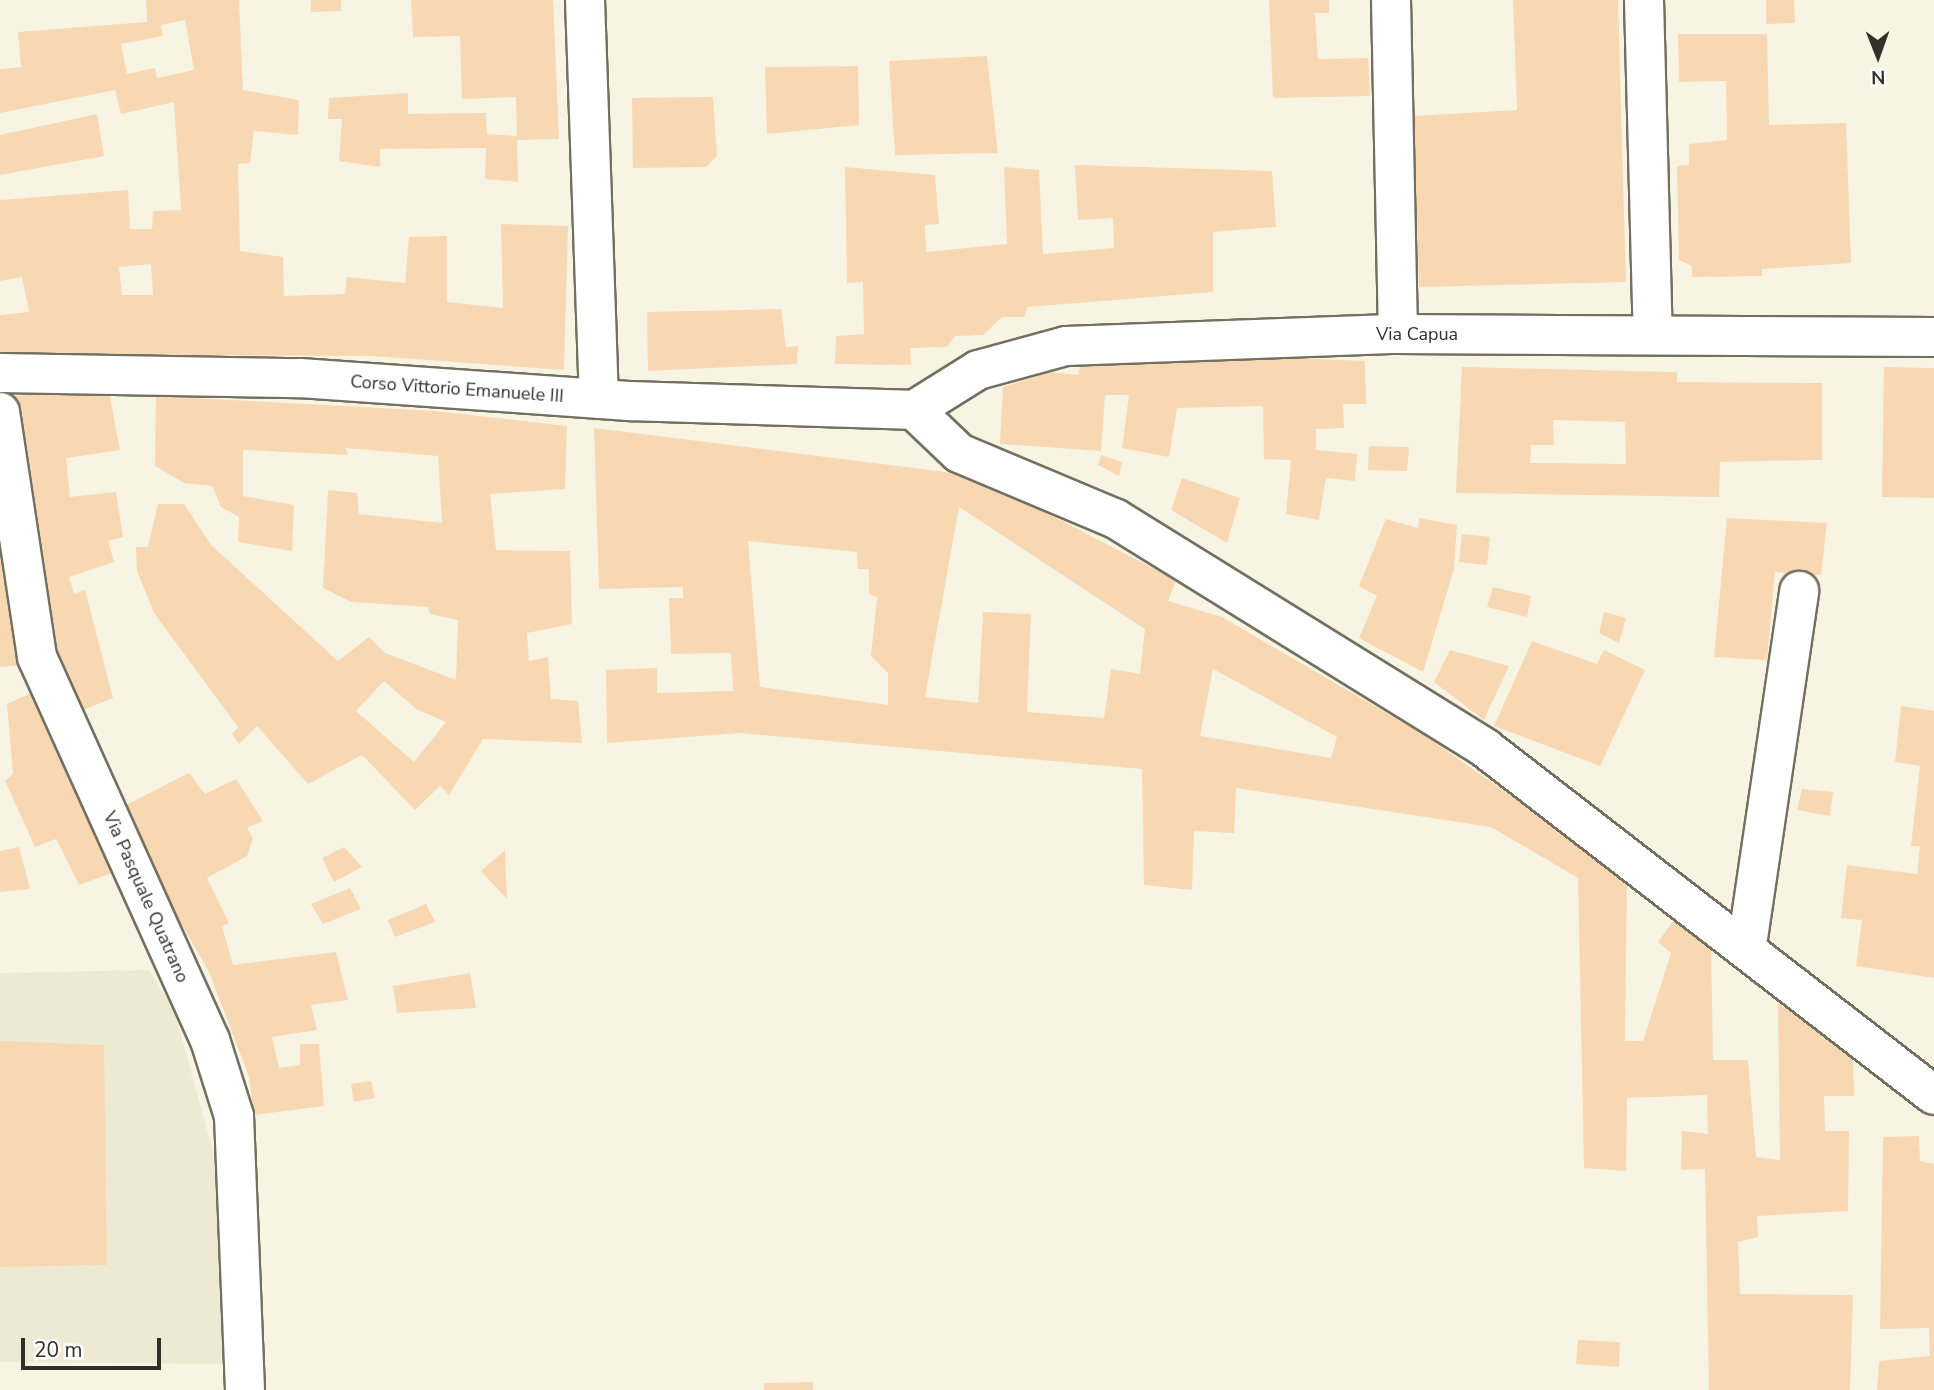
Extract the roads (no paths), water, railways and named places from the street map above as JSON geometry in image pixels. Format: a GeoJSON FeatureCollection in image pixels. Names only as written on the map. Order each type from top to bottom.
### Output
{"type":"FeatureCollection","features":[{"type":"Feature","properties":{"kind":"street"},"geometry":{"type":"LineString","coordinates":[[585,0],[599,399]]}},
{"type":"Feature","properties":{"kind":"street"},"geometry":{"type":"LineString","coordinates":[[1391,0],[1398,334]]}},
{"type":"Feature","properties":{"kind":"street"},"geometry":{"type":"LineString","coordinates":[[1644,0],[1653,334]]}},
{"type":"Feature","properties":{"kind":"street","name":"Via Capua"},"geometry":{"type":"LineString","coordinates":[[914,410],[978,370],[1066,346],[1398,334],[1934,337]]}},
{"type":"Feature","properties":{"kind":"street","name":"Corso Vittorio Emanuele III"},"geometry":{"type":"LineString","coordinates":[[0,373],[300,378],[599,399],[914,410]]}},
{"type":"Feature","properties":{"kind":"street"},"geometry":{"type":"LineString","coordinates":[[914,410],[958,453],[1116,519],[1485,748],[1746,945],[1934,1096]]}},
{"type":"Feature","properties":{"kind":"street","name":"Via Pasquale Quatrano"},"geometry":{"type":"LineString","coordinates":[[0,412],[37,657],[210,1040],[234,1116],[245,1390]]}},
{"type":"Feature","properties":{"kind":"street"},"geometry":{"type":"LineString","coordinates":[[1746,945],[1799,591]]}}]}
